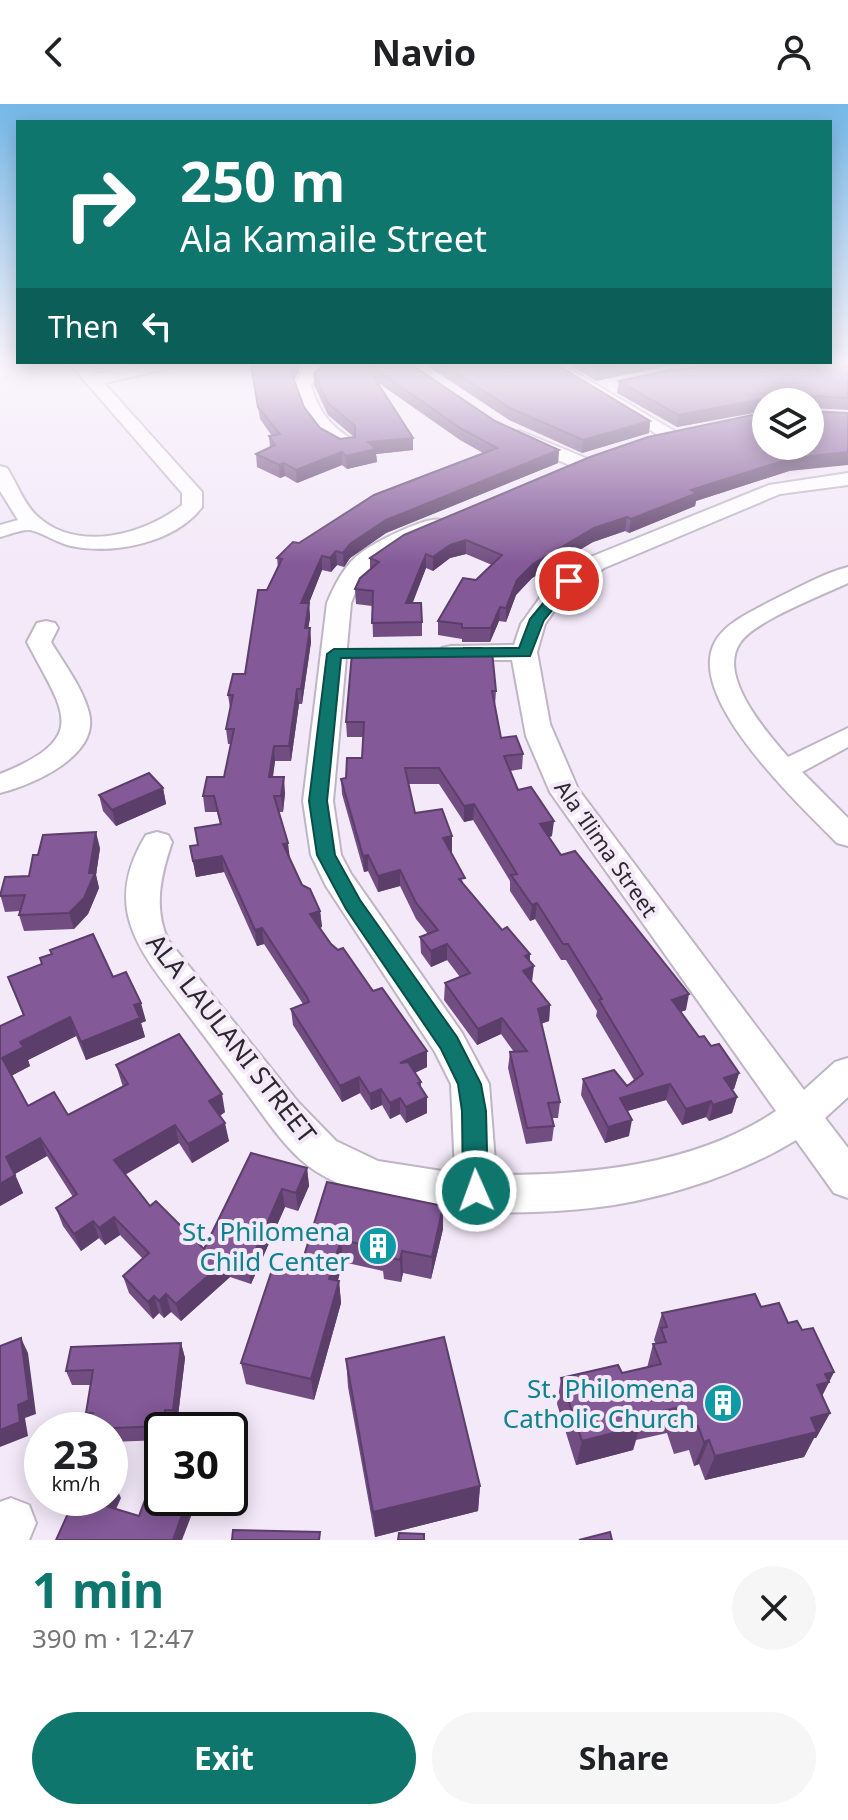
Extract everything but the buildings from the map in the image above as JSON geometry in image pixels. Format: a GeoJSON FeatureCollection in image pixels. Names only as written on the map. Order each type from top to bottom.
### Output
{"type":"FeatureCollection","features":[{"type":"Feature","properties":{"kind":"street"},"geometry":{"type":"LineString","coordinates":[[0,472],[32,523],[65,538],[92,542],[137,538],[175,523],[192,507],[192,492],[139,432]]}},
{"type":"Feature","properties":{"kind":"street"},"geometry":{"type":"LineString","coordinates":[[328,432],[346,444]]}},
{"type":"Feature","properties":{"kind":"street"},"geometry":{"type":"LineString","coordinates":[[515,432],[590,460],[552,475]]}},
{"type":"Feature","properties":{"kind":"street"},"geometry":{"type":"LineString","coordinates":[[642,442],[683,432]]}},
{"type":"Feature","properties":{"kind":"street"},"geometry":{"type":"LineString","coordinates":[[422,653],[525,652],[529,635],[546,605],[569,581],[596,563],[776,489],[848,479]]}},
{"type":"Feature","properties":{"kind":"street"},"geometry":{"type":"LineString","coordinates":[[452,516],[369,557],[354,572],[339,603],[346,654],[318,801],[326,855],[353,904],[449,1043],[470,1084],[474,1111],[476,1191]]}},
{"type":"Feature","properties":{"kind":"street"},"geometry":{"type":"LineString","coordinates":[[0,531],[32,523]]}},
{"type":"Feature","properties":{"kind":"street"},"geometry":{"type":"LineString","coordinates":[[848,574],[748,624],[726,644],[722,656],[722,674],[749,728],[784,770],[848,836]]}},
{"type":"Feature","properties":{"kind":"street"},"geometry":{"type":"LineString","coordinates":[[0,784],[27,776],[59,755],[74,734],[77,717],[39,642],[46,628]]}},
{"type":"Feature","properties":{"kind":"street","name":"Ala ʻIlima Street"},"geometry":{"type":"LineString","coordinates":[[525,652],[541,745],[565,792],[848,1180]]}},
{"type":"Feature","properties":{"kind":"street"},"geometry":{"type":"LineString","coordinates":[[784,770],[848,736]]}},
{"type":"Feature","properties":{"kind":"street","name":"ALA LAULANI STREET"},"geometry":{"type":"LineString","coordinates":[[157,842],[142,889],[141,912],[154,946],[292,1122],[322,1152],[338,1163],[365,1174],[390,1182],[476,1191],[596,1189],[646,1179],[692,1166],[765,1138],[800,1115],[848,1073]]}},
{"type":"Feature","properties":{"kind":"place","name":"St. Philomena Child Center"},"geometry":{"type":"Point","coordinates":[378,1246]}},
{"type":"Feature","properties":{"kind":"place","name":"St. Philomena Catholic Church"},"geometry":{"type":"Point","coordinates":[723,1403]}},
{"type":"Feature","properties":{"kind":"route"},"geometry":{"type":"LineString","coordinates":[[476,1191],[474,1111],[470,1084],[449,1043],[353,904],[326,855],[318,801],[334,654],[525,652],[537,619],[569,581]]}}]}
